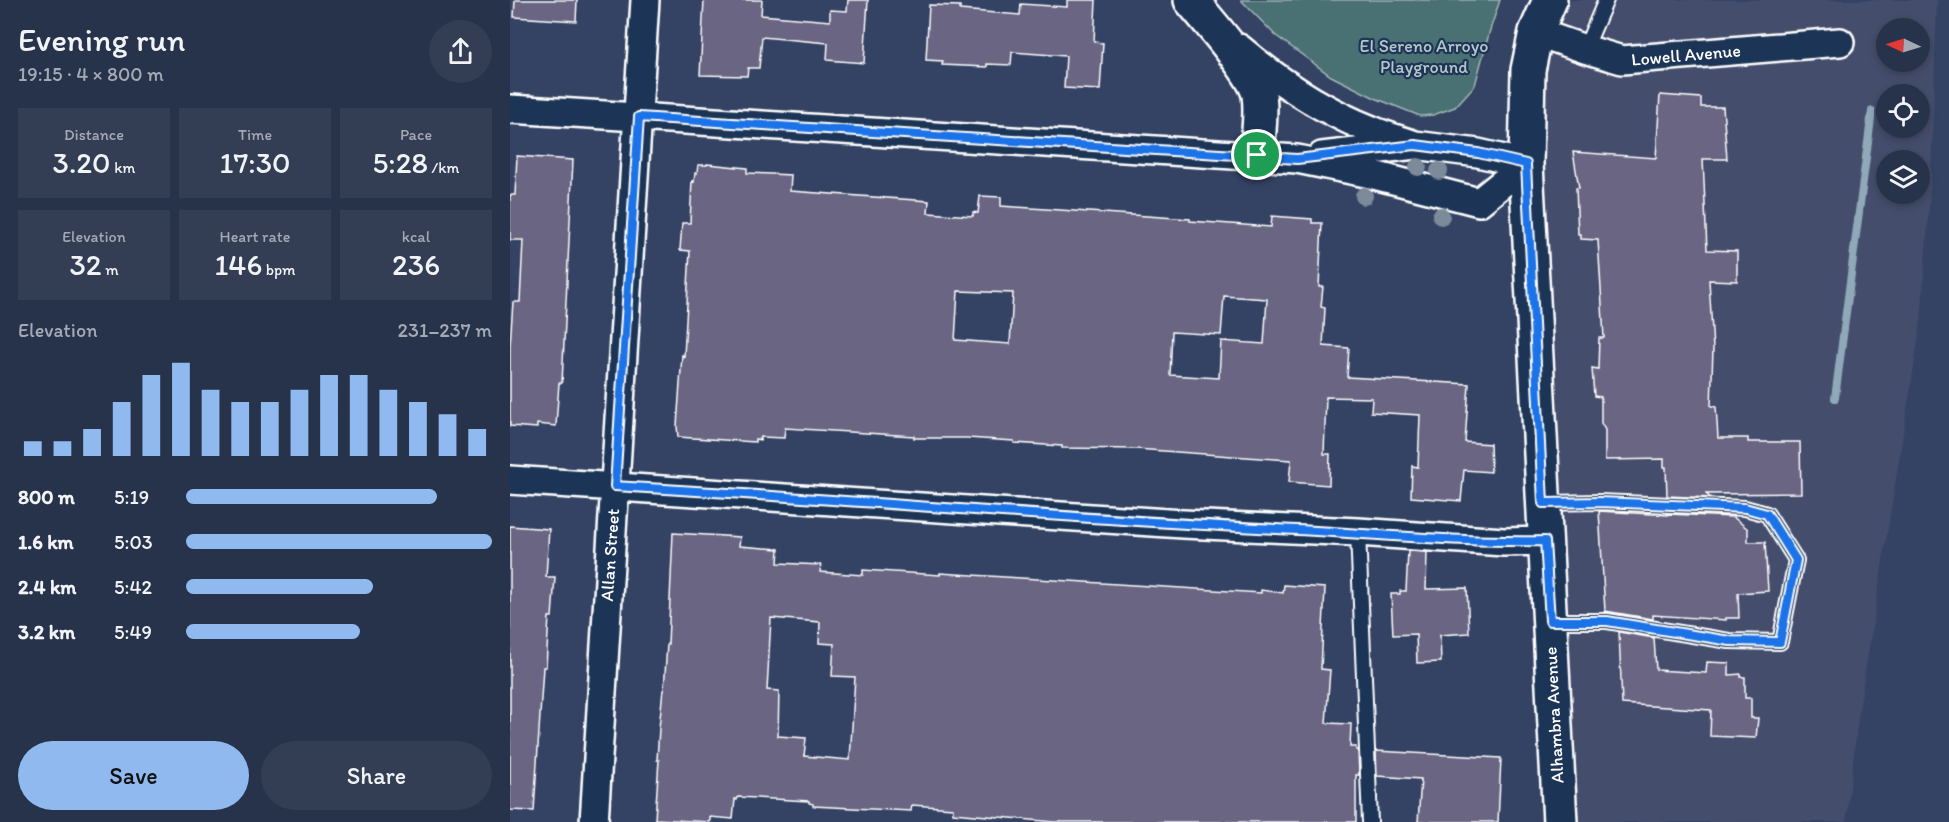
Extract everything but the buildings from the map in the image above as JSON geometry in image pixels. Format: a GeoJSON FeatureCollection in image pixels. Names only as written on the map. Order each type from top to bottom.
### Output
{"type":"FeatureCollection","features":[{"type":"Feature","properties":{"kind":"main road"},"geometry":{"type":"LineString","coordinates":[[1191,0],[1257,88],[1260,116],[1257,155]]}},
{"type":"Feature","properties":{"kind":"main road","name":"Alhambra Avenue"},"geometry":{"type":"LineString","coordinates":[[1550,0],[1536,32],[1528,70],[1526,164],[1560,822]]}},
{"type":"Feature","properties":{"kind":"street","name":"Allan Street"},"geometry":{"type":"LineString","coordinates":[[594,822],[645,0]]}},
{"type":"Feature","properties":{"kind":"street"},"geometry":{"type":"LineString","coordinates":[[1212,26],[1267,71],[1298,92],[1371,130],[1415,145],[1478,153],[1526,164]]}},
{"type":"Feature","properties":{"kind":"street","name":"Lowell Avenue"},"geometry":{"type":"LineString","coordinates":[[1536,32],[1622,60],[1840,42]]}},
{"type":"Feature","properties":{"kind":"street"},"geometry":{"type":"LineString","coordinates":[[510,109],[1257,155],[1297,159],[1366,173],[1479,202],[1526,164]]}},
{"type":"Feature","properties":{"kind":"street"},"geometry":{"type":"LineString","coordinates":[[1297,159],[1415,145]]}},
{"type":"Feature","properties":{"kind":"street"},"geometry":{"type":"LineString","coordinates":[[510,480],[1183,524],[1358,532],[1504,542],[1545,541]]}},
{"type":"Feature","properties":{"kind":"lane"},"geometry":{"type":"LineString","coordinates":[[1585,49],[1606,0]]}},
{"type":"Feature","properties":{"kind":"lane"},"geometry":{"type":"LineString","coordinates":[[1543,503],[1600,502],[1745,508],[1767,514],[1796,560],[1780,642],[1730,641],[1607,621],[1550,621]]}},
{"type":"Feature","properties":{"kind":"lane"},"geometry":{"type":"LineString","coordinates":[[1358,532],[1370,822]]}},
{"type":"Feature","properties":{"kind":"shaded area"},"geometry":{"type":"Polygon","coordinates":[[[1556,0],[1937,0],[1930,190],[1930,150],[1876,150],[1876,204],[1929,204],[1921,322],[1859,710],[1846,822],[1566,822],[1532,104],[1556,0]]]}},
{"type":"Feature","properties":{"kind":"green space","name":"El Sereno Arroyo Playground"},"geometry":{"type":"Polygon","coordinates":[[[1241,0],[1500,0],[1475,85],[1455,107],[1433,115],[1420,116],[1375,98],[1331,76],[1275,35],[1241,0]]]}},
{"type":"Feature","properties":{"kind":"waterway"},"geometry":{"type":"LineString","coordinates":[[1835,398],[1872,111]]}},
{"type":"Feature","properties":{"kind":"route"},"geometry":{"type":"LineString","coordinates":[[639,117],[1257,155],[1297,159],[1415,145],[1478,153],[1526,164],[1543,503],[1600,502],[1745,508],[1767,514],[1796,560],[1780,642],[1730,641],[1607,621],[1550,621],[1545,541],[1504,542],[1358,532],[1183,524],[615,486],[639,117]]}}]}
